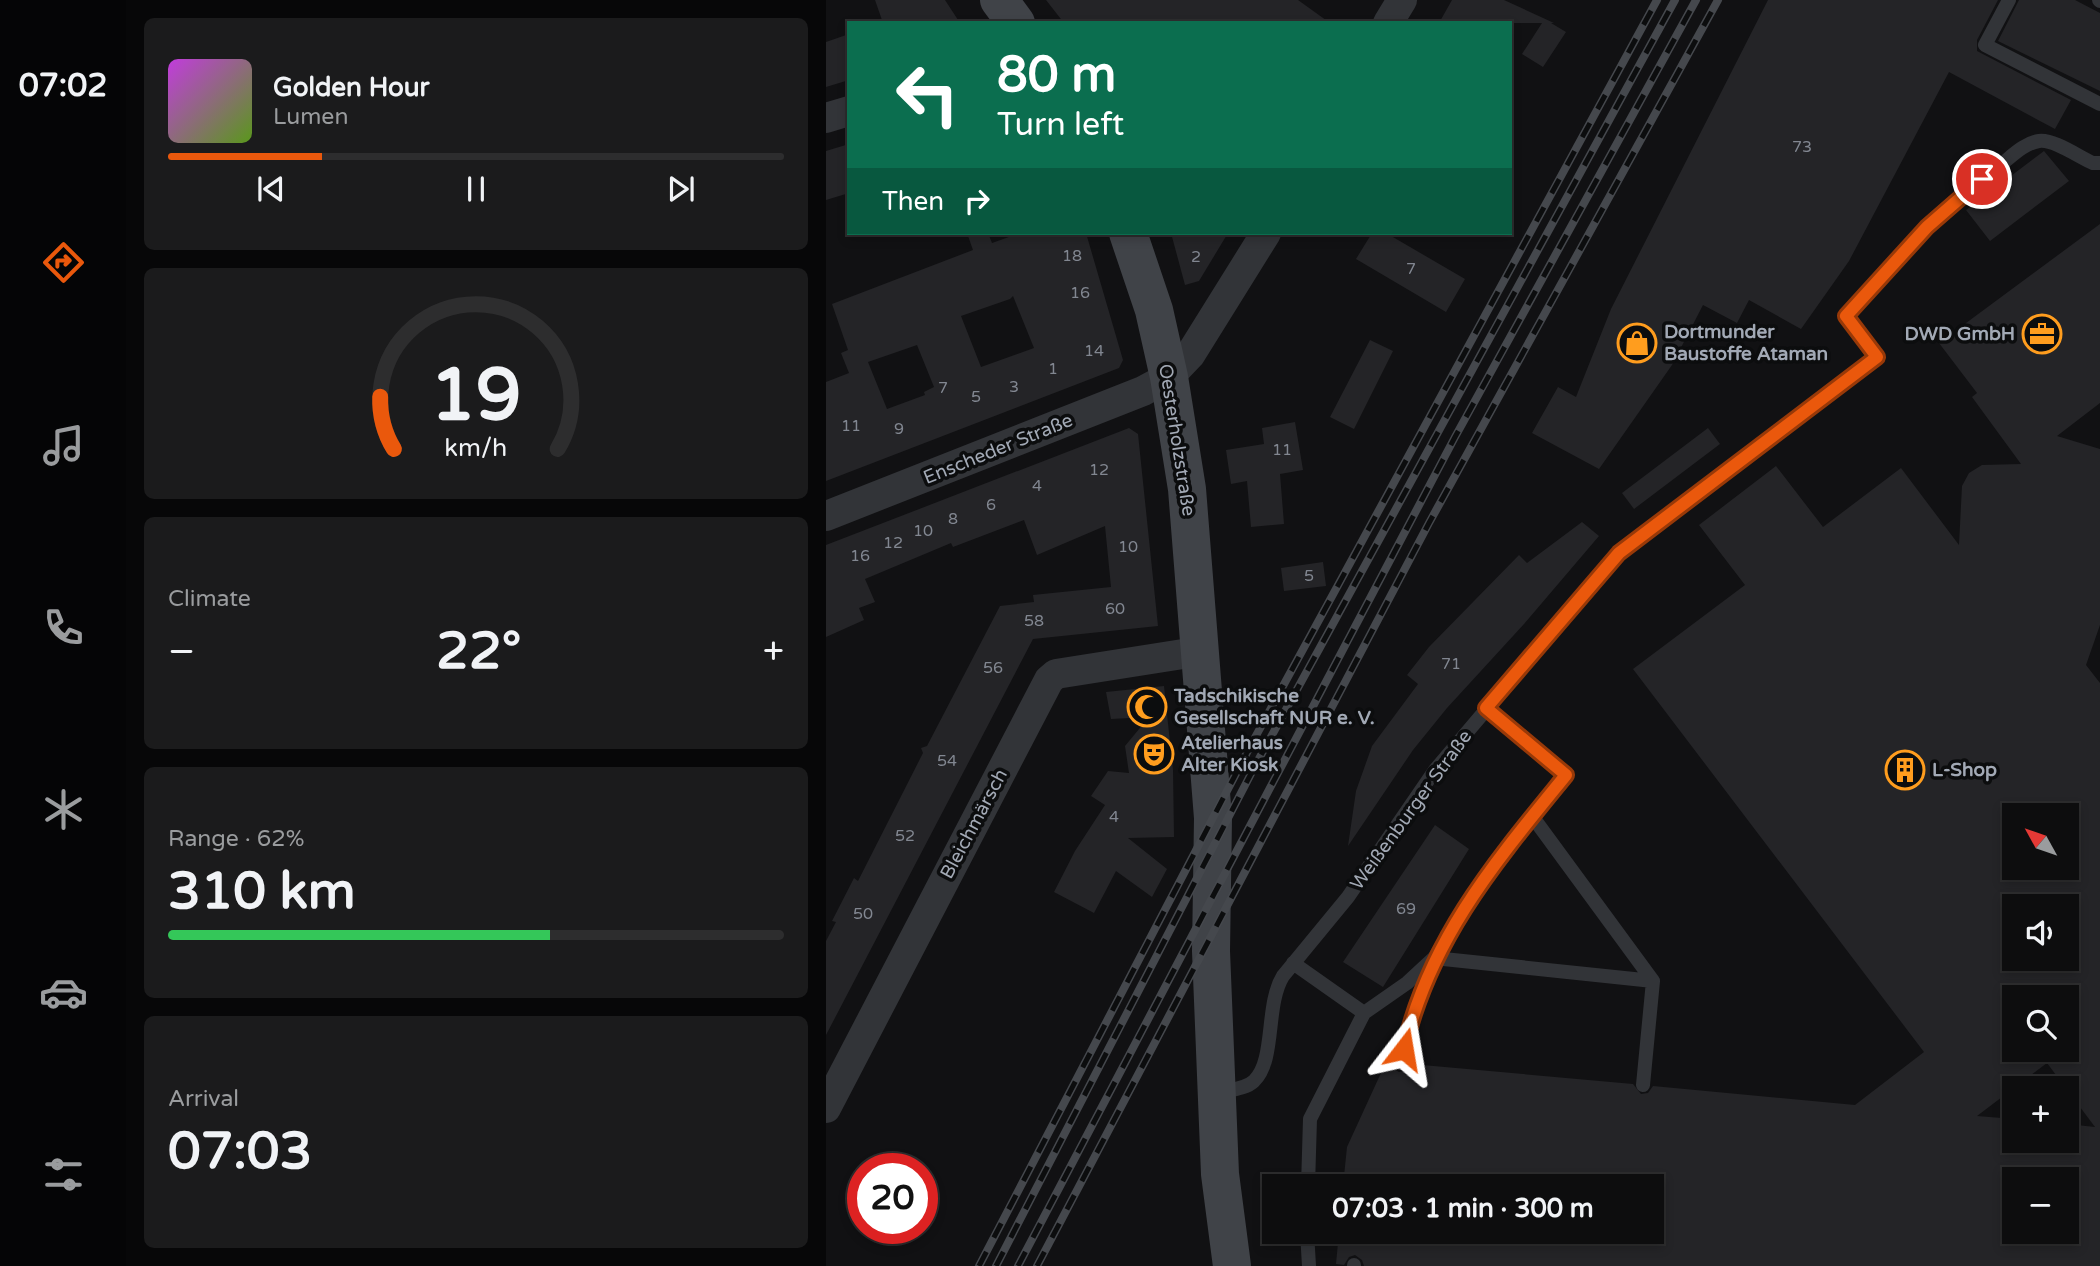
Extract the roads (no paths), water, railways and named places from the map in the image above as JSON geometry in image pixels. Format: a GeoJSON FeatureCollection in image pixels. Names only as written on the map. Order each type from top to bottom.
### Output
{"type":"FeatureCollection","features":[{"type":"Feature","properties":{"kind":"street"},"geometry":{"type":"LineString","coordinates":[[999,0],[1015,21]]}},
{"type":"Feature","properties":{"kind":"street"},"geometry":{"type":"LineString","coordinates":[[1389,21],[1402,0]]}},
{"type":"Feature","properties":{"kind":"street"},"geometry":{"type":"LineString","coordinates":[[826,118],[847,112]]}},
{"type":"Feature","properties":{"kind":"street","name":"Oesterholzstraße"},"geometry":{"type":"LineString","coordinates":[[1129,235],[1154,310],[1169,377],[1187,489],[1202,652]]}},
{"type":"Feature","properties":{"kind":"street"},"geometry":{"type":"LineString","coordinates":[[1169,377],[1190,355],[1265,235]]}},
{"type":"Feature","properties":{"kind":"street","name":"Enscheder Straße"},"geometry":{"type":"LineString","coordinates":[[826,516],[1143,391],[1169,377]]}},
{"type":"Feature","properties":{"kind":"street"},"geometry":{"type":"LineString","coordinates":[[1202,652],[1213,818],[1211,951],[1216,1093],[1220,1174],[1232,1266]]}},
{"type":"Feature","properties":{"kind":"street","name":"Bleichmärsch"},"geometry":{"type":"LineString","coordinates":[[826,1108],[1049,680],[1056,674],[1202,652]]}},
{"type":"Feature","properties":{"kind":"lane"},"geometry":{"type":"LineString","coordinates":[[2009,0],[1985,44],[2100,104]]}},
{"type":"Feature","properties":{"kind":"lane","name":"Weißenburger Straße"},"geometry":{"type":"LineString","coordinates":[[1216,1093],[1247,1086],[1254,1081],[1264,1067],[1274,989],[1348,897],[1435,770],[1619,553],[1877,357],[1846,316],[1927,227],[1960,195],[2026,146],[2039,141],[2049,142],[2093,163],[2100,163]]}},
{"type":"Feature","properties":{"kind":"lane"},"geometry":{"type":"LineString","coordinates":[[1401,1063],[1416,1003],[1434,958],[1488,872],[1566,775],[1486,708]]}},
{"type":"Feature","properties":{"kind":"lane"},"geometry":{"type":"LineString","coordinates":[[1532,816],[1653,981],[1643,1085]]}},
{"type":"Feature","properties":{"kind":"lane"},"geometry":{"type":"LineString","coordinates":[[1308,1174],[1310,1119],[1364,1013],[1407,983],[1434,958],[1653,981]]}},
{"type":"Feature","properties":{"kind":"lane"},"geometry":{"type":"LineString","coordinates":[[1293,964],[1364,1013]]}},
{"type":"Feature","properties":{"kind":"lane"},"geometry":{"type":"LineString","coordinates":[[1308,1244],[1309,1266]]}},
{"type":"Feature","properties":{"kind":"railway"},"geometry":{"type":"LineString","coordinates":[[979,1266],[1252,743],[1657,0]]}},
{"type":"Feature","properties":{"kind":"railway"},"geometry":{"type":"LineString","coordinates":[[996,1266],[1255,766],[1675,0]]}},
{"type":"Feature","properties":{"kind":"railway"},"geometry":{"type":"LineString","coordinates":[[1018,1266],[1455,437],[1696,0]]}},
{"type":"Feature","properties":{"kind":"railway"},"geometry":{"type":"LineString","coordinates":[[1037,1266],[1429,523],[1718,0]]}},
{"type":"Feature","properties":{"kind":"place","name":"DWD GmbH"},"geometry":{"type":"Point","coordinates":[2042,334]}},
{"type":"Feature","properties":{"kind":"place","name":"Dortmunder Baustoffe Ataman"},"geometry":{"type":"Point","coordinates":[1637,343]}},
{"type":"Feature","properties":{"kind":"place","name":"Tadschikische Gesellschaft NUR e. V."},"geometry":{"type":"Point","coordinates":[1147,707]}},
{"type":"Feature","properties":{"kind":"place","name":"Atelierhaus Alter Kiosk"},"geometry":{"type":"Point","coordinates":[1154,754]}},
{"type":"Feature","properties":{"kind":"place","name":"L-Shop"},"geometry":{"type":"Point","coordinates":[1905,770]}}]}
